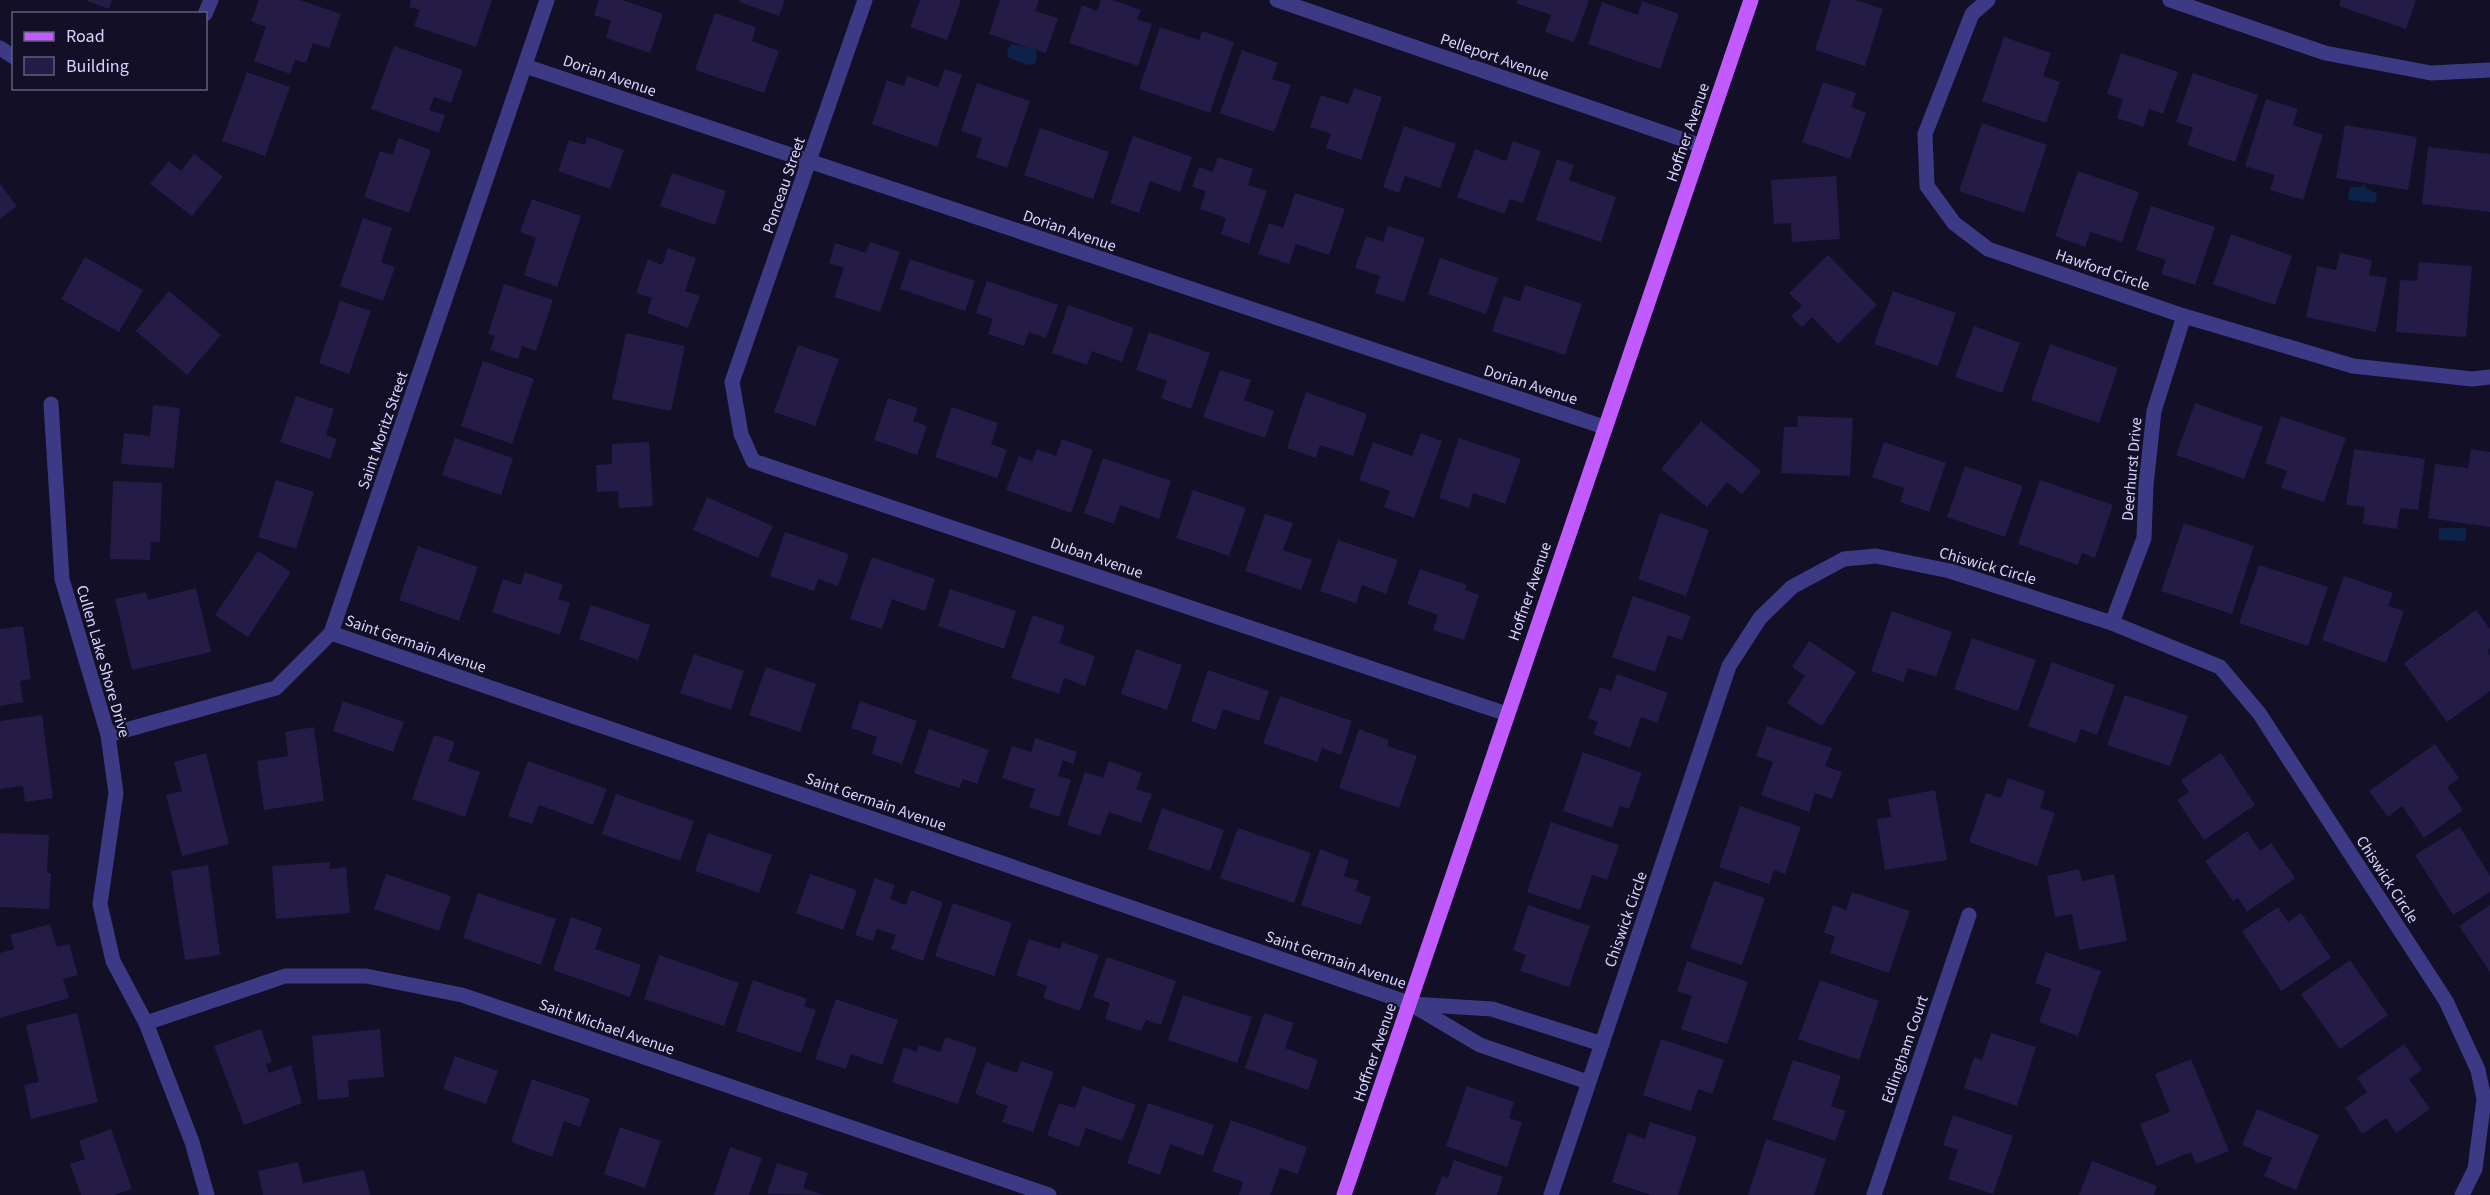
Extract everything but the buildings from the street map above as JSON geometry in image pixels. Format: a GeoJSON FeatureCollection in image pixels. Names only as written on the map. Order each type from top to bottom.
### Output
{"type":"FeatureCollection","features":[{"type":"Feature","properties":{"kind":"main road","name":"Hoffner Avenue"},"geometry":{"type":"LineString","coordinates":[[1344,1195],[1751,0]]}},
{"type":"Feature","properties":{"kind":"street","name":"Saint Moritz Street"},"geometry":{"type":"LineString","coordinates":[[108,735],[276,688],[331,633],[547,0]]}},
{"type":"Feature","properties":{"kind":"street","name":"Ponceau Street"},"geometry":{"type":"LineString","coordinates":[[732,382],[811,162],[865,0]]}},
{"type":"Feature","properties":{"kind":"street","name":"Pelleport Avenue"},"geometry":{"type":"LineString","coordinates":[[1277,0],[1702,146]]}},
{"type":"Feature","properties":{"kind":"street","name":"Hawford Circle"},"geometry":{"type":"LineString","coordinates":[[1988,0],[1972,14],[1926,134],[1928,186],[1954,223],[1988,249],[2184,316],[2353,366],[2472,379],[2490,377]]}},
{"type":"Feature","properties":{"kind":"street"},"geometry":{"type":"LineString","coordinates":[[2170,0],[2325,53],[2431,73],[2490,70]]}},
{"type":"Feature","properties":{"kind":"street","name":"Dorian Avenue"},"geometry":{"type":"LineString","coordinates":[[525,66],[1604,427]]}},
{"type":"Feature","properties":{"kind":"street","name":"Deerhurst Drive"},"geometry":{"type":"LineString","coordinates":[[2112,623],[2144,538],[2146,485],[2154,411],[2184,316]]}},
{"type":"Feature","properties":{"kind":"street","name":"Duban Avenue"},"geometry":{"type":"LineString","coordinates":[[732,382],[741,434],[753,461],[1507,714]]}},
{"type":"Feature","properties":{"kind":"street","name":"Cullen Lake Shore Drive"},"geometry":{"type":"LineString","coordinates":[[51,404],[62,579],[108,735],[116,793],[100,904],[113,961],[146,1023],[192,1142],[207,1195]]}},
{"type":"Feature","properties":{"kind":"street","name":"Chiswick Circle"},"geometry":{"type":"LineString","coordinates":[[1551,1195],[1729,666],[1760,618],[1792,586],[1844,559],[1876,556],[1950,571],[2112,623],[2220,667],[2259,713],[2446,1002],[2478,1070],[2484,1100],[2475,1169],[2462,1195]]}},
{"type":"Feature","properties":{"kind":"street","name":"Saint Germain Avenue"},"geometry":{"type":"LineString","coordinates":[[331,633],[1409,1003]]}},
{"type":"Feature","properties":{"kind":"street","name":"Edlingham Court"},"geometry":{"type":"LineString","coordinates":[[1874,1195],[1969,915]]}},
{"type":"Feature","properties":{"kind":"street","name":"Saint Michael Avenue"},"geometry":{"type":"LineString","coordinates":[[146,1023],[285,976],[366,976],[462,995],[1049,1195]]}},
{"type":"Feature","properties":{"kind":"street"},"geometry":{"type":"LineString","coordinates":[[1409,1003],[1492,1009],[1602,1044]]}},
{"type":"Feature","properties":{"kind":"street"},"geometry":{"type":"LineString","coordinates":[[1409,1003],[1480,1045],[1588,1082]]}},
{"type":"Feature","properties":{"kind":"water"},"geometry":{"type":"Polygon","coordinates":[[[1011,44],[1035,48],[1037,57],[1035,64],[1029,65],[1009,58],[1007,52],[1011,44]]]}},
{"type":"Feature","properties":{"kind":"water"},"geometry":{"type":"Polygon","coordinates":[[[2364,184],[2367,189],[2377,193],[2375,203],[2348,200],[2350,187],[2360,187],[2364,184]]]}},
{"type":"Feature","properties":{"kind":"water"},"geometry":{"type":"Polygon","coordinates":[[[2439,528],[2466,528],[2466,541],[2439,540],[2439,528]]]}}]}
